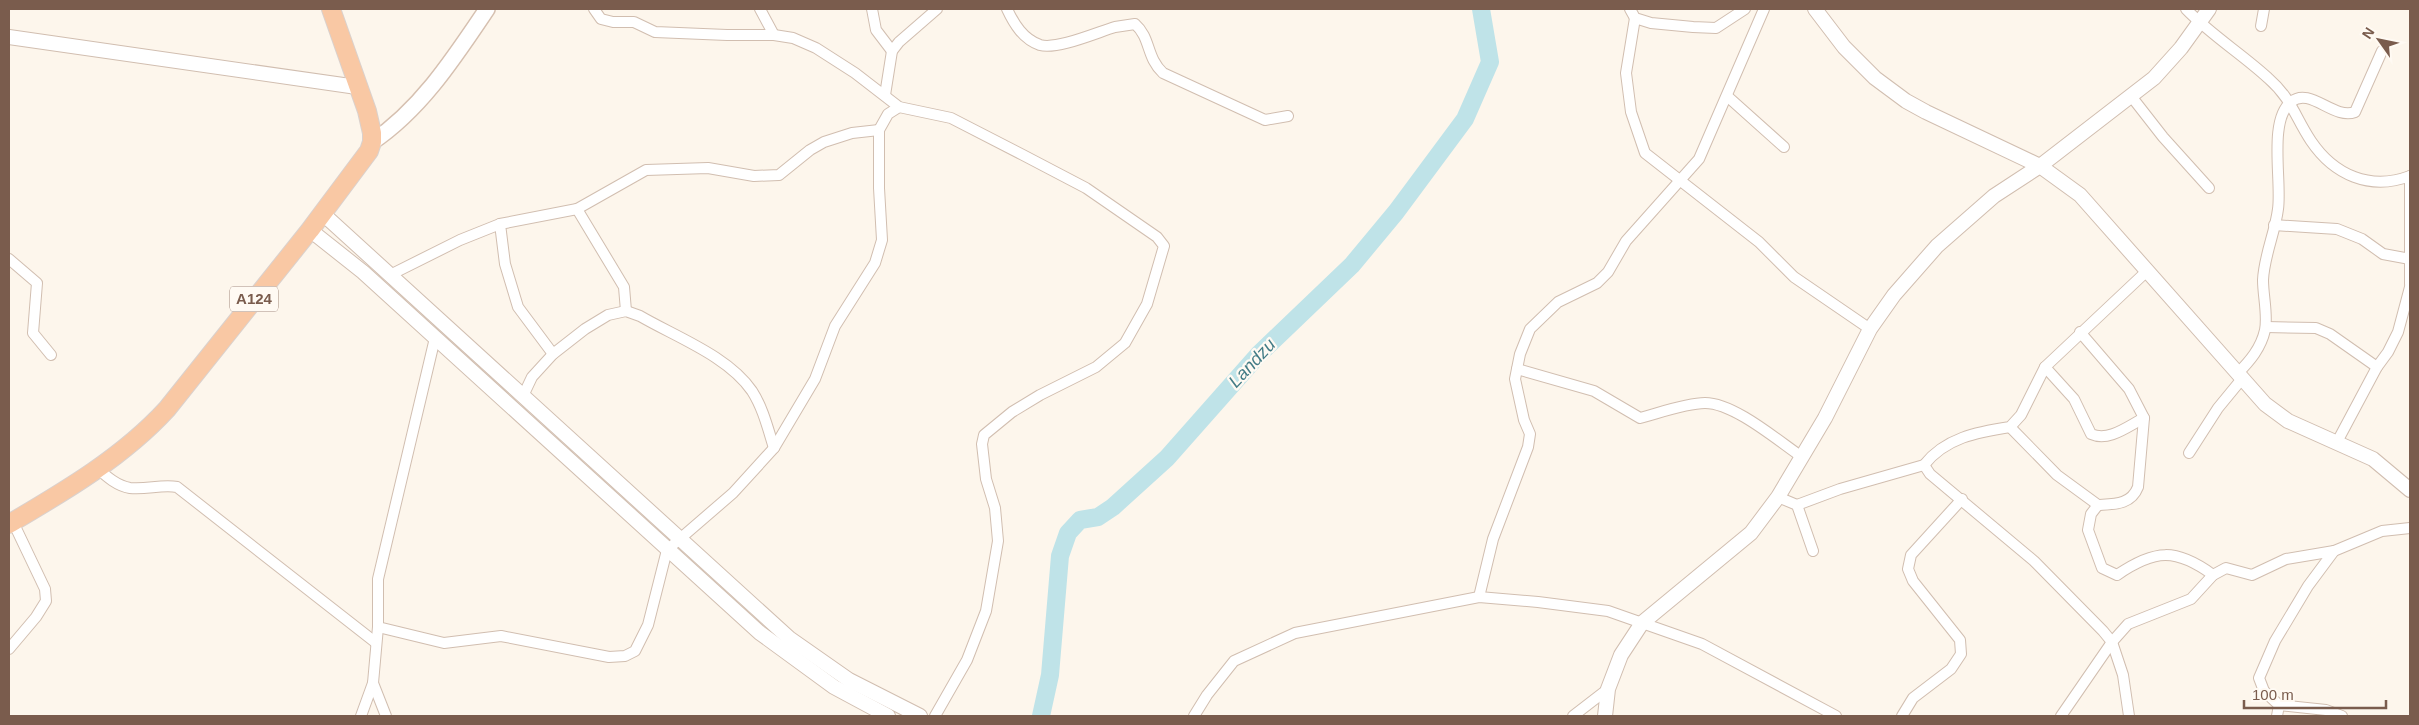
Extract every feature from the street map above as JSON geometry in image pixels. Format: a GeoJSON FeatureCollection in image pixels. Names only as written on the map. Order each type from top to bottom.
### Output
{"type":"FeatureCollection","features":[{"type":"Feature","properties":{"kind":"highway"},"geometry":{"type":"LineString","coordinates":[[331,9],[367,111],[372,142]]}},
{"type":"Feature","properties":{"kind":"highway","name":"A124"},"geometry":{"type":"LineString","coordinates":[[11,523],[126,448],[167,409],[310,230],[369,151],[372,142]]}},
{"type":"Feature","properties":{"kind":"main road"},"geometry":{"type":"LineString","coordinates":[[372,142],[394,128],[428,92],[487,9]]}},
{"type":"Feature","properties":{"kind":"street"},"geometry":{"type":"LineString","coordinates":[[594,9],[601,19],[613,22],[634,22],[655,32],[727,36],[774,35],[793,38],[816,48],[885,95],[899,107],[950,118],[1086,188],[1157,237],[1164,246],[1147,304],[1125,343],[1096,367],[1040,395],[1012,412],[984,435],[982,444],[986,479],[995,508],[998,542],[986,611],[967,660],[936,716]]}},
{"type":"Feature","properties":{"kind":"street"},"geometry":{"type":"LineString","coordinates":[[760,9],[774,35]]}},
{"type":"Feature","properties":{"kind":"street"},"geometry":{"type":"LineString","coordinates":[[872,9],[876,30],[883,43],[892,52]]}},
{"type":"Feature","properties":{"kind":"street"},"geometry":{"type":"LineString","coordinates":[[885,95],[892,52],[898,42],[937,9]]}},
{"type":"Feature","properties":{"kind":"street"},"geometry":{"type":"LineString","coordinates":[[1007,9],[1015,25],[1028,38],[1042,46],[1089,37],[1116,27],[1135,24],[1142,30],[1154,64],[1163,73],[1265,120],[1288,116]]}},
{"type":"Feature","properties":{"kind":"street"},"geometry":{"type":"LineString","coordinates":[[1745,9],[1716,28],[1693,28],[1633,13],[1626,73],[1631,112],[1645,152],[1680,182],[1759,242],[1794,277],[1870,329]]}},
{"type":"Feature","properties":{"kind":"street"},"geometry":{"type":"LineString","coordinates":[[1478,598],[1493,538],[1528,447],[1530,434],[1524,420],[1515,379],[1520,354],[1530,329],[1558,302],[1597,283],[1602,278],[1626,241],[1699,159],[1728,96],[1764,9]]}},
{"type":"Feature","properties":{"kind":"street"},"geometry":{"type":"LineString","coordinates":[[1814,9],[1844,47],[1876,78],[1906,101],[2040,166],[2080,195],[2121,238],[2147,271],[2239,377],[2265,404],[2288,421],[2373,459],[2410,490]]}},
{"type":"Feature","properties":{"kind":"street"},"geometry":{"type":"LineString","coordinates":[[2186,9],[2200,23],[2269,78],[2291,102],[2311,142],[2339,171],[2370,181],[2402,179],[2410,176],[2410,285],[2398,332],[2337,442]]}},
{"type":"Feature","properties":{"kind":"street"},"geometry":{"type":"LineString","coordinates":[[1605,716],[1608,689],[1621,655],[1642,623],[1750,533],[1778,497],[1825,418],[1870,329],[1894,295],[1937,246],[1994,196],[2040,166],[2154,78],[2181,48],[2209,9]]}},
{"type":"Feature","properties":{"kind":"street"},"geometry":{"type":"LineString","coordinates":[[2261,26],[2264,9]]}},
{"type":"Feature","properties":{"kind":"street"},"geometry":{"type":"LineString","coordinates":[[9,37],[357,87]]}},
{"type":"Feature","properties":{"kind":"street"},"geometry":{"type":"LineString","coordinates":[[2188,452],[2253,357],[2266,327],[2263,279],[2278,210],[2278,137],[2281,114],[2291,102],[2308,98],[2329,109],[2348,115],[2354,112],[2382,51]]}},
{"type":"Feature","properties":{"kind":"street"},"geometry":{"type":"LineString","coordinates":[[1728,96],[1784,147]]}},
{"type":"Feature","properties":{"kind":"street"},"geometry":{"type":"LineString","coordinates":[[2131,96],[2209,188]]}},
{"type":"Feature","properties":{"kind":"street"},"geometry":{"type":"LineString","coordinates":[[378,627],[444,643],[501,636],[609,656],[625,656],[635,651],[648,625],[667,550],[733,493],[774,448],[815,379],[835,326],[874,263],[882,240],[879,188],[879,130],[888,114],[899,107]]}},
{"type":"Feature","properties":{"kind":"street"},"geometry":{"type":"LineString","coordinates":[[390,275],[460,240],[500,224],[577,209],[646,170],[708,168],[754,176],[780,175],[789,170],[810,150],[824,142],[852,133],[879,130]]}},
{"type":"Feature","properties":{"kind":"street"},"geometry":{"type":"LineString","coordinates":[[577,209],[624,287],[626,311]]}},
{"type":"Feature","properties":{"kind":"street"},"geometry":{"type":"LineString","coordinates":[[322,213],[678,540],[789,638],[849,680],[920,716]]}},
{"type":"Feature","properties":{"kind":"street"},"geometry":{"type":"LineString","coordinates":[[500,224],[505,264],[518,307],[554,354]]}},
{"type":"Feature","properties":{"kind":"street"},"geometry":{"type":"LineString","coordinates":[[2274,225],[2337,229],[2362,240],[2383,254],[2410,259]]}},
{"type":"Feature","properties":{"kind":"street"},"geometry":{"type":"LineString","coordinates":[[310,230],[363,272],[667,550],[760,632],[799,663],[834,687],[888,716]]}},
{"type":"Feature","properties":{"kind":"street"},"geometry":{"type":"LineString","coordinates":[[9,259],[37,283],[33,333],[51,355]]}},
{"type":"Feature","properties":{"kind":"street"},"geometry":{"type":"LineString","coordinates":[[1778,497],[1797,505],[1840,489],[1924,465],[1932,454],[1963,437],[1981,431],[2010,427],[2021,415],[2045,367],[2147,271]]}},
{"type":"Feature","properties":{"kind":"street"},"geometry":{"type":"LineString","coordinates":[[523,396],[532,377],[554,354],[608,315],[626,311],[640,316],[734,369],[752,391],[774,448]]}},
{"type":"Feature","properties":{"kind":"street"},"geometry":{"type":"LineString","coordinates":[[2266,327],[2316,328],[2330,334],[2377,367]]}},
{"type":"Feature","properties":{"kind":"street"},"geometry":{"type":"LineString","coordinates":[[2010,427],[2057,475],[2098,505],[2129,501],[2135,495],[2138,488],[2144,418],[2129,389],[2080,332]]}},
{"type":"Feature","properties":{"kind":"street"},"geometry":{"type":"LineString","coordinates":[[361,716],[373,683],[375,642],[378,627],[378,579],[435,338]]}},
{"type":"Feature","properties":{"kind":"street"},"geometry":{"type":"LineString","coordinates":[[2045,367],[2074,399],[2091,434],[2103,437],[2116,433],[2144,418]]}},
{"type":"Feature","properties":{"kind":"street"},"geometry":{"type":"LineString","coordinates":[[1517,369],[1594,391],[1640,418],[1704,403],[1718,405],[1740,415],[1802,457]]}},
{"type":"Feature","properties":{"kind":"street"},"geometry":{"type":"LineString","coordinates":[[1924,465],[1930,474],[2034,561],[2112,642],[2123,675],[2129,716]]}},
{"type":"Feature","properties":{"kind":"street"},"geometry":{"type":"LineString","coordinates":[[96,468],[112,480],[130,488],[177,487],[375,642]]}},
{"type":"Feature","properties":{"kind":"street"},"geometry":{"type":"LineString","coordinates":[[1902,716],[1913,698],[1951,669],[1961,654],[1960,640],[1913,581],[1908,569],[1911,555],[1962,499]]}},
{"type":"Feature","properties":{"kind":"street"},"geometry":{"type":"LineString","coordinates":[[1797,505],[1813,551]]}},
{"type":"Feature","properties":{"kind":"street"},"geometry":{"type":"LineString","coordinates":[[2098,505],[2091,514],[2088,530],[2102,568],[2110,573],[2117,575],[2132,564],[2156,556],[2178,555],[2192,560],[2213,575]]}},
{"type":"Feature","properties":{"kind":"street"},"geometry":{"type":"LineString","coordinates":[[9,649],[36,617],[46,601],[45,589],[11,523]]}},
{"type":"Feature","properties":{"kind":"street"},"geometry":{"type":"LineString","coordinates":[[2061,716],[2112,642],[2128,624],[2190,599],[2213,575],[2226,568],[2252,575],[2286,558],[2334,551],[2382,531],[2410,528]]}},
{"type":"Feature","properties":{"kind":"street"},"geometry":{"type":"LineString","coordinates":[[2334,551],[2294,607],[2262,669],[2260,678],[2264,691],[2279,705],[2326,710],[2342,716]]}},
{"type":"Feature","properties":{"kind":"street"},"geometry":{"type":"LineString","coordinates":[[1194,716],[1207,695],[1234,661],[1295,633],[1478,598],[1538,602],[1608,612],[1642,623],[1702,644],[1836,716]]}},
{"type":"Feature","properties":{"kind":"street"},"geometry":{"type":"LineString","coordinates":[[373,683],[386,716]]}},
{"type":"Feature","properties":{"kind":"street"},"geometry":{"type":"LineString","coordinates":[[1573,716],[1608,689]]}},
{"type":"Feature","properties":{"kind":"street"},"geometry":{"type":"LineString","coordinates":[[2277,716],[2279,705]]}},
{"type":"Feature","properties":{"kind":"waterway","name":"Landzu"},"geometry":{"type":"LineString","coordinates":[[1041,716],[1050,675],[1060,556],[1068,533],[1080,520],[1098,517],[1113,507],[1167,458],[1259,354],[1352,265],[1396,212],[1465,119],[1490,62],[1481,9]]}}]}
